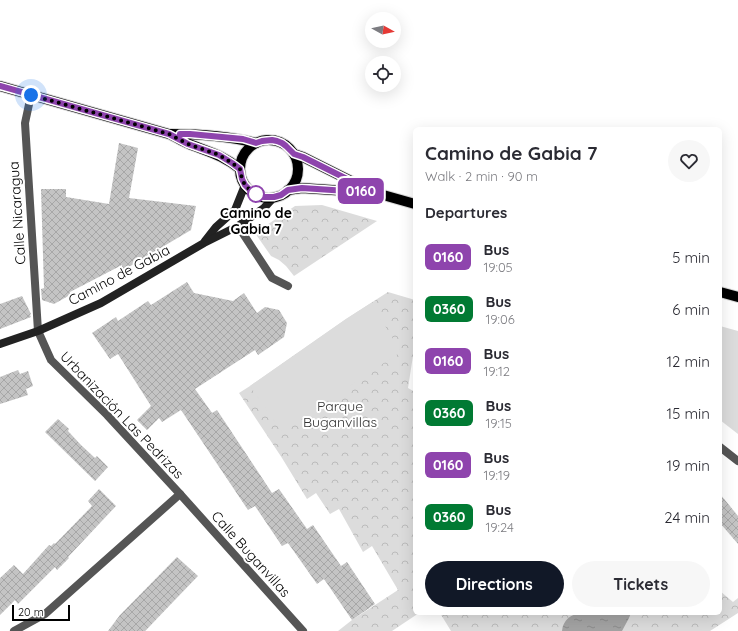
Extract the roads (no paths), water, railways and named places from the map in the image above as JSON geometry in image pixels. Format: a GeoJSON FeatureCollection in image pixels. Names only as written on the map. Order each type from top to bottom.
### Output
{"type":"FeatureCollection","features":[{"type":"Feature","properties":{"kind":"main road"},"geometry":{"type":"LineString","coordinates":[[0,86],[169,134],[188,144],[219,155],[240,169]]}},
{"type":"Feature","properties":{"kind":"main road"},"geometry":{"type":"LineString","coordinates":[[169,134],[205,135],[243,139],[256,143]]}},
{"type":"Feature","properties":{"kind":"main road"},"geometry":{"type":"LineString","coordinates":[[294,154],[297,172],[293,184],[281,195],[264,197],[256,194],[245,185],[240,169],[241,159],[251,146],[262,141],[272,140],[282,143],[294,154],[310,160],[369,191],[413,203]]}},
{"type":"Feature","properties":{"kind":"main road"},"geometry":{"type":"LineString","coordinates":[[288,190],[302,188],[369,191]]}},
{"type":"Feature","properties":{"kind":"main road"},"geometry":{"type":"LineString","coordinates":[[722,293],[738,297]]}},
{"type":"Feature","properties":{"kind":"street","name":"Calle Nicaragua"},"geometry":{"type":"LineString","coordinates":[[31,95],[25,123],[38,331]]}},
{"type":"Feature","properties":{"kind":"street","name":"Camino de Gabia"},"geometry":{"type":"LineString","coordinates":[[204,243],[216,227],[235,210],[245,185]]}},
{"type":"Feature","properties":{"kind":"street","name":"Camino de Gabia"},"geometry":{"type":"LineString","coordinates":[[0,344],[38,331],[101,303],[204,243],[238,226],[264,208],[274,197]]}},
{"type":"Feature","properties":{"kind":"street"},"geometry":{"type":"LineString","coordinates":[[238,226],[272,278],[288,286]]}},
{"type":"Feature","properties":{"kind":"street","name":"Urbanización Las Pedrizas"},"geometry":{"type":"LineString","coordinates":[[14,631],[45,614],[180,494],[106,415],[51,360],[38,331]]}},
{"type":"Feature","properties":{"kind":"street"},"geometry":{"type":"LineString","coordinates":[[722,449],[738,461]]}},
{"type":"Feature","properties":{"kind":"street","name":"Calle Buganvillas"},"geometry":{"type":"LineString","coordinates":[[180,494],[303,631]]}},
{"type":"Feature","properties":{"kind":"water"},"geometry":{"type":"Polygon","coordinates":[[[574,615],[630,615],[622,631],[562,631],[568,618],[574,615]]]}},
{"type":"Feature","properties":{"kind":"place","name":"Camino de Gabia 7"},"geometry":{"type":"Point","coordinates":[256,194]}},
{"type":"Feature","properties":{"kind":"park label","name":"Parque Buganvillas"},"geometry":{"type":"Point","coordinates":[340,414]}}]}
